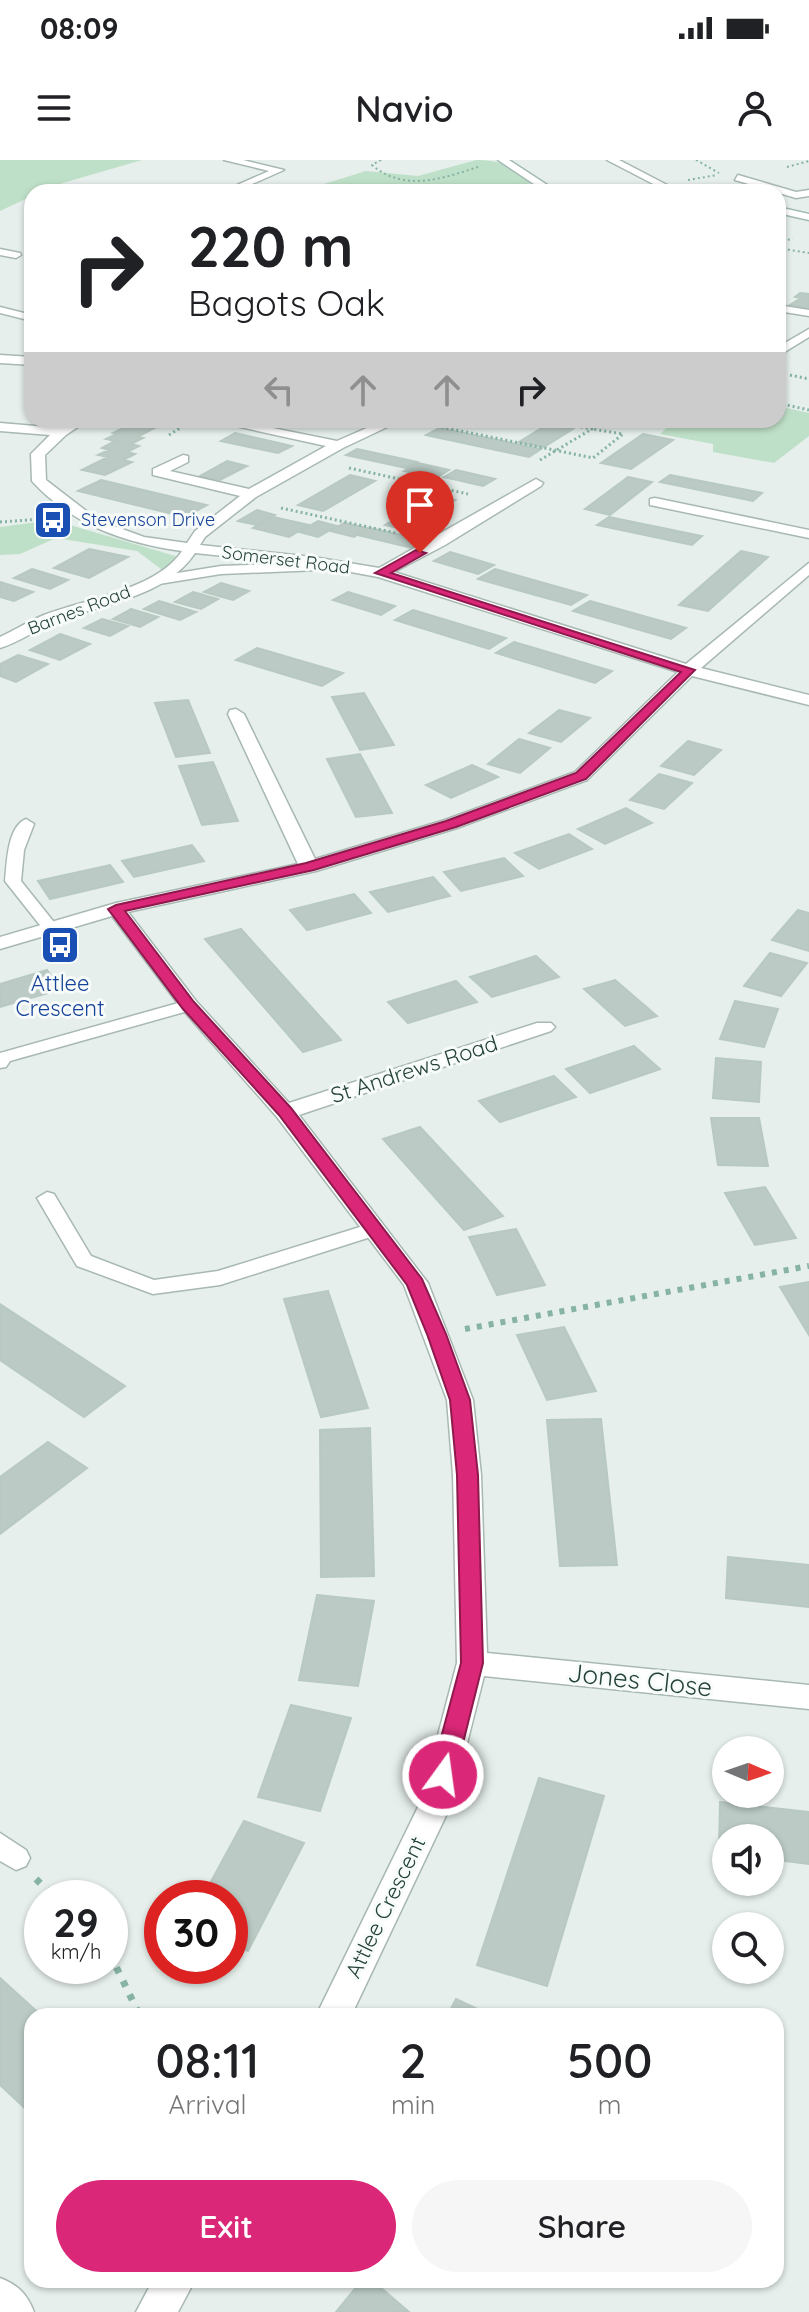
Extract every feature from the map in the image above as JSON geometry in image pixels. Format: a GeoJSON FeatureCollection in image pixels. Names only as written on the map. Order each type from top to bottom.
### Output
{"type":"FeatureCollection","features":[{"type":"Feature","properties":{"kind":"street"},"geometry":{"type":"LineString","coordinates":[[229,160],[279,170],[245,184]]}},
{"type":"Feature","properties":{"kind":"street"},"geometry":{"type":"LineString","coordinates":[[503,160],[540,184]]}},
{"type":"Feature","properties":{"kind":"street"},"geometry":{"type":"LineString","coordinates":[[612,160],[660,184]]}},
{"type":"Feature","properties":{"kind":"street"},"geometry":{"type":"LineString","coordinates":[[738,178],[758,184]]}},
{"type":"Feature","properties":{"kind":"street"},"geometry":{"type":"LineString","coordinates":[[786,192],[796,195],[809,193]]}},
{"type":"Feature","properties":{"kind":"street"},"geometry":{"type":"LineString","coordinates":[[786,212],[809,217]]}},
{"type":"Feature","properties":{"kind":"street"},"geometry":{"type":"LineString","coordinates":[[0,252],[16,255]]}},
{"type":"Feature","properties":{"kind":"street"},"geometry":{"type":"LineString","coordinates":[[786,309],[809,313]]}},
{"type":"Feature","properties":{"kind":"street"},"geometry":{"type":"LineString","coordinates":[[0,310],[24,316]]}},
{"type":"Feature","properties":{"kind":"street"},"geometry":{"type":"LineString","coordinates":[[786,347],[809,332]]}},
{"type":"Feature","properties":{"kind":"street"},"geometry":{"type":"LineString","coordinates":[[0,359],[24,360]]}},
{"type":"Feature","properties":{"kind":"street"},"geometry":{"type":"LineString","coordinates":[[0,427],[61,432]]}},
{"type":"Feature","properties":{"kind":"street","name":"Somerset Road"},"geometry":{"type":"LineString","coordinates":[[68,428],[38,454],[39,481],[93,523],[141,541],[381,573],[689,670],[809,700]]}},
{"type":"Feature","properties":{"kind":"street"},"geometry":{"type":"LineString","coordinates":[[254,428],[338,445]]}},
{"type":"Feature","properties":{"kind":"street"},"geometry":{"type":"LineString","coordinates":[[194,548],[200,534],[248,497],[338,445],[377,428]]}},
{"type":"Feature","properties":{"kind":"street"},"geometry":{"type":"LineString","coordinates":[[183,459],[158,472],[248,497]]}},
{"type":"Feature","properties":{"kind":"street"},"geometry":{"type":"LineString","coordinates":[[381,573],[440,542],[536,483]]}},
{"type":"Feature","properties":{"kind":"street"},"geometry":{"type":"LineString","coordinates":[[655,502],[809,534]]}},
{"type":"Feature","properties":{"kind":"street","name":"Barnes Road"},"geometry":{"type":"LineString","coordinates":[[0,643],[48,619],[159,580],[178,568],[194,548]]}},
{"type":"Feature","properties":{"kind":"street"},"geometry":{"type":"LineString","coordinates":[[0,943],[49,926],[116,909],[309,867],[451,824],[581,776],[689,670],[809,567]]}},
{"type":"Feature","properties":{"kind":"street"},"geometry":{"type":"LineString","coordinates":[[236,714],[309,867]]}},
{"type":"Feature","properties":{"kind":"street","name":"Attlee Crescent"},"geometry":{"type":"LineString","coordinates":[[116,909],[189,1005],[285,1112],[416,1283],[460,1400],[467,1475],[472,1663],[436,1803],[337,2008]]}},
{"type":"Feature","properties":{"kind":"street","name":"St Andrews Road"},"geometry":{"type":"LineString","coordinates":[[285,1112],[544,1027]]}},
{"type":"Feature","properties":{"kind":"street","name":"Jones Close"},"geometry":{"type":"LineString","coordinates":[[472,1663],[809,1697]]}},
{"type":"Feature","properties":{"kind":"street"},"geometry":{"type":"LineString","coordinates":[[155,2312],[171,2288]]}},
{"type":"Feature","properties":{"kind":"street"},"geometry":{"type":"LineString","coordinates":[[0,2297],[15,2312]]}},
{"type":"Feature","properties":{"kind":"lane","name":"Barnes Road"},"geometry":{"type":"LineString","coordinates":[[159,580],[221,570],[339,566]]}},
{"type":"Feature","properties":{"kind":"lane"},"geometry":{"type":"LineString","coordinates":[[26,824],[16,850],[13,881],[49,926]]}},
{"type":"Feature","properties":{"kind":"lane"},"geometry":{"type":"LineString","coordinates":[[0,1063],[4,1057],[189,1005]]}},
{"type":"Feature","properties":{"kind":"lane"},"geometry":{"type":"LineString","coordinates":[[47,1198],[84,1261],[153,1287],[220,1278],[373,1229]]}},
{"type":"Feature","properties":{"kind":"path"},"geometry":{"type":"LineString","coordinates":[[381,160],[372,165],[389,178],[420,181],[487,164]]}},
{"type":"Feature","properties":{"kind":"path"},"geometry":{"type":"LineString","coordinates":[[696,160],[721,174]]}},
{"type":"Feature","properties":{"kind":"path"},"geometry":{"type":"LineString","coordinates":[[786,249],[809,253]]}},
{"type":"Feature","properties":{"kind":"path"},"geometry":{"type":"LineString","coordinates":[[786,374],[809,379]]}},
{"type":"Feature","properties":{"kind":"path"},"geometry":{"type":"LineString","coordinates":[[786,405],[809,410]]}},
{"type":"Feature","properties":{"kind":"path"},"geometry":{"type":"LineString","coordinates":[[446,428],[593,458],[623,434],[587,428]]}},
{"type":"Feature","properties":{"kind":"path"},"geometry":{"type":"LineString","coordinates":[[536,483],[517,472],[592,429]]}},
{"type":"Feature","properties":{"kind":"path"},"geometry":{"type":"LineString","coordinates":[[314,459],[504,502]]}},
{"type":"Feature","properties":{"kind":"path"},"geometry":{"type":"LineString","coordinates":[[248,497],[440,542]]}},
{"type":"Feature","properties":{"kind":"path"},"geometry":{"type":"LineString","coordinates":[[436,1334],[809,1266]]}},
{"type":"Feature","properties":{"kind":"path"},"geometry":{"type":"LineString","coordinates":[[125,1984],[136,2008]]}},
{"type":"Feature","properties":{"kind":"green space"},"geometry":{"type":"Polygon","coordinates":[[[0,160],[142,160],[60,184],[24,184],[24,200],[0,211],[0,160]]]}},
{"type":"Feature","properties":{"kind":"green space"},"geometry":{"type":"Polygon","coordinates":[[[476,160],[503,164],[530,184],[324,184],[366,171],[418,176],[476,160]]]}},
{"type":"Feature","properties":{"kind":"green space"},"geometry":{"type":"Polygon","coordinates":[[[786,408],[809,413],[809,436],[774,463],[713,452],[713,444],[660,434],[666,428],[786,428],[786,408]]]}},
{"type":"Feature","properties":{"kind":"green space"},"geometry":{"type":"Polygon","coordinates":[[[53,520],[182,558],[165,572],[137,551],[56,538],[20,554],[0,555],[0,527],[53,520]]]}},
{"type":"Feature","properties":{"kind":"building"},"geometry":{"type":"Polygon","coordinates":[[[800,293],[809,294],[809,308],[790,305],[801,298],[795,297],[800,293]]]}},
{"type":"Feature","properties":{"kind":"building"},"geometry":{"type":"Polygon","coordinates":[[[123,428],[154,428],[137,437],[143,438],[131,444],[139,446],[127,452],[135,454],[123,460],[132,462],[105,475],[82,470],[108,457],[98,455],[109,450],[102,448],[115,441],[106,439],[117,434],[113,433],[123,428]]]}},
{"type":"Feature","properties":{"kind":"building"},"geometry":{"type":"Polygon","coordinates":[[[439,428],[541,449],[529,457],[426,435],[439,428]]]}},
{"type":"Feature","properties":{"kind":"building"},"geometry":{"type":"Polygon","coordinates":[[[542,428],[573,429],[544,447],[519,442],[542,428]]]}},
{"type":"Feature","properties":{"kind":"building"},"geometry":{"type":"Polygon","coordinates":[[[235,433],[292,446],[278,453],[221,441],[235,433]]]}},
{"type":"Feature","properties":{"kind":"building"},"geometry":{"type":"Polygon","coordinates":[[[643,434],[673,440],[631,469],[601,463],[643,434]]]}},
{"type":"Feature","properties":{"kind":"building"},"geometry":{"type":"Polygon","coordinates":[[[357,449],[417,462],[406,468],[346,455],[357,449]]]}},
{"type":"Feature","properties":{"kind":"building"},"geometry":{"type":"Polygon","coordinates":[[[227,461],[247,466],[220,480],[200,476],[227,461]]]}},
{"type":"Feature","properties":{"kind":"building"},"geometry":{"type":"Polygon","coordinates":[[[418,463],[449,470],[436,478],[404,471],[418,463]]]}},
{"type":"Feature","properties":{"kind":"building"},"geometry":{"type":"Polygon","coordinates":[[[456,470],[495,479],[483,486],[444,477],[456,470]]]}},
{"type":"Feature","properties":{"kind":"building"},"geometry":{"type":"Polygon","coordinates":[[[350,475],[375,481],[323,511],[298,505],[350,475]]]}},
{"type":"Feature","properties":{"kind":"building"},"geometry":{"type":"Polygon","coordinates":[[[670,475],[762,493],[753,501],[660,482],[670,475]]]}},
{"type":"Feature","properties":{"kind":"building"},"geometry":{"type":"Polygon","coordinates":[[[628,477],[652,482],[610,515],[585,509],[628,477]]]}},
{"type":"Feature","properties":{"kind":"building"},"geometry":{"type":"Polygon","coordinates":[[[101,480],[207,505],[185,517],[78,491],[101,480]]]}},
{"type":"Feature","properties":{"kind":"building"},"geometry":{"type":"Polygon","coordinates":[[[432,496],[455,500],[408,530],[385,525],[432,496]]]}},
{"type":"Feature","properties":{"kind":"building"},"geometry":{"type":"Polygon","coordinates":[[[257,510],[275,515],[257,525],[238,521],[257,510]]]}},
{"type":"Feature","properties":{"kind":"building"},"geometry":{"type":"Polygon","coordinates":[[[273,517],[309,525],[289,537],[253,528],[273,517]]]}},
{"type":"Feature","properties":{"kind":"building"},"geometry":{"type":"Polygon","coordinates":[[[609,517],[702,536],[692,545],[597,525],[609,517]]]}},
{"type":"Feature","properties":{"kind":"building"},"geometry":{"type":"Polygon","coordinates":[[[318,521],[337,526],[318,537],[299,532],[318,521]]]}},
{"type":"Feature","properties":{"kind":"building"},"geometry":{"type":"Polygon","coordinates":[[[344,523],[367,528],[354,537],[330,531],[344,523]]]}},
{"type":"Feature","properties":{"kind":"building"},"geometry":{"type":"Polygon","coordinates":[[[370,528],[424,540],[412,548],[358,535],[370,528]]]}},
{"type":"Feature","properties":{"kind":"building"},"geometry":{"type":"Polygon","coordinates":[[[89,549],[128,557],[89,578],[54,568],[89,549]]]}},
{"type":"Feature","properties":{"kind":"building"},"geometry":{"type":"Polygon","coordinates":[[[741,551],[768,557],[708,611],[679,605],[741,551]]]}},
{"type":"Feature","properties":{"kind":"building"},"geometry":{"type":"Polygon","coordinates":[[[450,552],[494,565],[478,574],[434,561],[450,552]]]}},
{"type":"Feature","properties":{"kind":"building"},"geometry":{"type":"Polygon","coordinates":[[[32,569],[68,580],[50,589],[14,578],[32,569]]]}},
{"type":"Feature","properties":{"kind":"building"},"geometry":{"type":"Polygon","coordinates":[[[495,569],[587,595],[571,605],[478,579],[495,569]]]}},
{"type":"Feature","properties":{"kind":"building"},"geometry":{"type":"Polygon","coordinates":[[[0,582],[33,592],[14,601],[0,597],[0,582]]]}},
{"type":"Feature","properties":{"kind":"building"},"geometry":{"type":"Polygon","coordinates":[[[221,583],[249,591],[233,600],[204,592],[221,583]]]}},
{"type":"Feature","properties":{"kind":"building"},"geometry":{"type":"Polygon","coordinates":[[[193,592],[218,599],[201,609],[175,602],[193,592]]]}},
{"type":"Feature","properties":{"kind":"building"},"geometry":{"type":"Polygon","coordinates":[[[348,592],[395,606],[381,615],[333,600],[348,592]]]}},
{"type":"Feature","properties":{"kind":"building"},"geometry":{"type":"Polygon","coordinates":[[[159,601],[196,612],[180,620],[144,609],[159,601]]]}},
{"type":"Feature","properties":{"kind":"building"},"geometry":{"type":"Polygon","coordinates":[[[590,601],[686,628],[671,639],[573,611],[590,601]]]}},
{"type":"Feature","properties":{"kind":"building"},"geometry":{"type":"Polygon","coordinates":[[[131,609],[158,617],[140,627],[113,619],[131,609]]]}},
{"type":"Feature","properties":{"kind":"building"},"geometry":{"type":"Polygon","coordinates":[[[413,610],[506,638],[489,649],[395,620],[413,610]]]}},
{"type":"Feature","properties":{"kind":"building"},"geometry":{"type":"Polygon","coordinates":[[[102,619],[128,626],[110,636],[84,628],[102,619]]]}},
{"type":"Feature","properties":{"kind":"building"},"geometry":{"type":"Polygon","coordinates":[[[60,634],[90,644],[60,660],[30,650],[60,634]]]}},
{"type":"Feature","properties":{"kind":"building"},"geometry":{"type":"Polygon","coordinates":[[[514,642],[612,671],[595,683],[496,653],[514,642]]]}},
{"type":"Feature","properties":{"kind":"building"},"geometry":{"type":"Polygon","coordinates":[[[257,648],[343,673],[322,686],[236,660],[257,648]]]}},
{"type":"Feature","properties":{"kind":"building"},"geometry":{"type":"Polygon","coordinates":[[[18,655],[48,664],[16,682],[0,676],[0,664],[18,655]]]}},
{"type":"Feature","properties":{"kind":"building"},"geometry":{"type":"Polygon","coordinates":[[[364,693],[394,745],[360,750],[332,697],[364,693]]]}},
{"type":"Feature","properties":{"kind":"building"},"geometry":{"type":"Polygon","coordinates":[[[188,700],[210,753],[176,757],[155,703],[188,700]]]}},
{"type":"Feature","properties":{"kind":"building"},"geometry":{"type":"Polygon","coordinates":[[[559,710],[590,718],[561,742],[529,733],[559,710]]]}},
{"type":"Feature","properties":{"kind":"building"},"geometry":{"type":"Polygon","coordinates":[[[519,739],[550,748],[520,773],[488,764],[519,739]]]}},
{"type":"Feature","properties":{"kind":"building"},"geometry":{"type":"Polygon","coordinates":[[[688,741],[721,750],[694,775],[661,766],[688,741]]]}},
{"type":"Feature","properties":{"kind":"building"},"geometry":{"type":"Polygon","coordinates":[[[360,754],[392,813],[356,817],[327,759],[360,754]]]}},
{"type":"Feature","properties":{"kind":"building"},"geometry":{"type":"Polygon","coordinates":[[[213,762],[238,821],[202,825],[179,766],[213,762]]]}},
{"type":"Feature","properties":{"kind":"building"},"geometry":{"type":"Polygon","coordinates":[[[472,765],[498,777],[451,798],[426,785],[472,765]]]}},
{"type":"Feature","properties":{"kind":"building"},"geometry":{"type":"Polygon","coordinates":[[[659,774],[692,783],[664,809],[630,800],[659,774]]]}},
{"type":"Feature","properties":{"kind":"building"},"geometry":{"type":"Polygon","coordinates":[[[626,808],[652,823],[605,844],[578,829],[626,808]]]}},
{"type":"Feature","properties":{"kind":"building"},"geometry":{"type":"Polygon","coordinates":[[[569,834],[592,849],[539,869],[515,853],[569,834]]]}},
{"type":"Feature","properties":{"kind":"building"},"geometry":{"type":"Polygon","coordinates":[[[192,845],[204,861],[134,877],[122,861],[192,845]]]}},
{"type":"Feature","properties":{"kind":"building"},"geometry":{"type":"Polygon","coordinates":[[[504,858],[523,876],[461,891],[444,872],[504,858]]]}},
{"type":"Feature","properties":{"kind":"building"},"geometry":{"type":"Polygon","coordinates":[[[110,865],[123,882],[50,899],[38,881],[110,865]]]}},
{"type":"Feature","properties":{"kind":"building"},"geometry":{"type":"Polygon","coordinates":[[[433,877],[450,896],[388,912],[370,892],[433,877]]]}},
{"type":"Feature","properties":{"kind":"building"},"geometry":{"type":"Polygon","coordinates":[[[354,894],[371,913],[307,930],[290,910],[354,894]]]}},
{"type":"Feature","properties":{"kind":"building"},"geometry":{"type":"Polygon","coordinates":[[[798,910],[809,913],[809,951],[772,940],[798,910]]]}},
{"type":"Feature","properties":{"kind":"building"},"geometry":{"type":"Polygon","coordinates":[[[241,929],[341,1040],[303,1052],[205,939],[241,929]]]}},
{"type":"Feature","properties":{"kind":"building"},"geometry":{"type":"Polygon","coordinates":[[[770,953],[807,963],[781,996],[744,986],[770,953]]]}},
{"type":"Feature","properties":{"kind":"building"},"geometry":{"type":"Polygon","coordinates":[[[536,956],[559,977],[492,997],[470,977],[536,956]]]}},
{"type":"Feature","properties":{"kind":"building"},"geometry":{"type":"Polygon","coordinates":[[[47,970],[62,989],[0,1007],[0,984],[47,970]]]}},
{"type":"Feature","properties":{"kind":"building"},"geometry":{"type":"Polygon","coordinates":[[[615,980],[657,1016],[625,1026],[584,989],[615,980]]]}},
{"type":"Feature","properties":{"kind":"building"},"geometry":{"type":"Polygon","coordinates":[[[456,981],[477,1002],[408,1023],[388,1002],[456,981]]]}},
{"type":"Feature","properties":{"kind":"building"},"geometry":{"type":"Polygon","coordinates":[[[735,1001],[778,1009],[764,1047],[720,1039],[735,1001]]]}},
{"type":"Feature","properties":{"kind":"building"},"geometry":{"type":"Polygon","coordinates":[[[634,1046],[660,1069],[590,1093],[566,1069],[634,1046]]]}},
{"type":"Feature","properties":{"kind":"building"},"geometry":{"type":"Polygon","coordinates":[[[716,1058],[761,1062],[759,1102],[713,1098],[716,1058]]]}},
{"type":"Feature","properties":{"kind":"building"},"geometry":{"type":"Polygon","coordinates":[[[554,1076],[576,1097],[500,1122],[479,1101],[554,1076]]]}},
{"type":"Feature","properties":{"kind":"building"},"geometry":{"type":"Polygon","coordinates":[[[711,1118],[759,1118],[768,1166],[718,1165],[711,1118]]]}},
{"type":"Feature","properties":{"kind":"building"},"geometry":{"type":"Polygon","coordinates":[[[420,1127],[503,1216],[464,1230],[383,1139],[420,1127]]]}},
{"type":"Feature","properties":{"kind":"building"},"geometry":{"type":"Polygon","coordinates":[[[765,1187],[796,1238],[755,1245],[725,1193],[765,1187]]]}},
{"type":"Feature","properties":{"kind":"building"},"geometry":{"type":"Polygon","coordinates":[[[516,1229],[545,1285],[497,1295],[469,1237],[516,1229]]]}},
{"type":"Feature","properties":{"kind":"building"},"geometry":{"type":"Polygon","coordinates":[[[809,1282],[809,1335],[780,1287],[809,1282]]]}},
{"type":"Feature","properties":{"kind":"building"},"geometry":{"type":"Polygon","coordinates":[[[328,1291],[368,1408],[321,1417],[284,1299],[328,1291]]]}},
{"type":"Feature","properties":{"kind":"building"},"geometry":{"type":"Polygon","coordinates":[[[0,1304],[125,1386],[84,1417],[0,1360],[0,1304]]]}},
{"type":"Feature","properties":{"kind":"building"},"geometry":{"type":"Polygon","coordinates":[[[564,1327],[596,1391],[547,1400],[517,1335],[564,1327]]]}},
{"type":"Feature","properties":{"kind":"building"},"geometry":{"type":"Polygon","coordinates":[[[601,1419],[617,1565],[560,1566],[547,1420],[601,1419]]]}},
{"type":"Feature","properties":{"kind":"building"},"geometry":{"type":"Polygon","coordinates":[[[370,1428],[374,1576],[321,1577],[320,1430],[370,1428]]]}},
{"type":"Feature","properties":{"kind":"building"},"geometry":{"type":"Polygon","coordinates":[[[48,1442],[87,1468],[0,1534],[0,1477],[48,1442]]]}},
{"type":"Feature","properties":{"kind":"building"},"geometry":{"type":"Polygon","coordinates":[[[728,1557],[809,1565],[809,1607],[726,1598],[728,1557]]]}},
{"type":"Feature","properties":{"kind":"building"},"geometry":{"type":"Polygon","coordinates":[[[317,1595],[374,1601],[358,1686],[299,1680],[317,1595]]]}},
{"type":"Feature","properties":{"kind":"building"},"geometry":{"type":"Polygon","coordinates":[[[291,1705],[351,1718],[320,1811],[258,1797],[291,1705]]]}},
{"type":"Feature","properties":{"kind":"building"},"geometry":{"type":"Polygon","coordinates":[[[539,1778],[604,1796],[547,1986],[477,1965],[539,1778]]]}},
{"type":"Feature","properties":{"kind":"building"},"geometry":{"type":"Polygon","coordinates":[[[720,1808],[809,1812],[809,1864],[784,1861],[784,1824],[720,1824],[720,1808]]]}},
{"type":"Feature","properties":{"kind":"building"},"geometry":{"type":"Polygon","coordinates":[[[244,1821],[304,1843],[248,1951],[248,1880],[212,1880],[244,1821]]]}},
{"type":"Feature","properties":{"kind":"building"},"geometry":{"type":"Polygon","coordinates":[[[0,1978],[33,2008],[24,2008],[24,2108],[0,2085],[0,1978]]]}},
{"type":"Feature","properties":{"kind":"building"},"geometry":{"type":"Polygon","coordinates":[[[456,1999],[475,2008],[451,2008],[456,1999]]]}},
{"type":"Feature","properties":{"kind":"building"},"geometry":{"type":"Polygon","coordinates":[[[356,2288],[381,2288],[409,2312],[336,2312],[356,2288]]]}},
{"type":"Feature","properties":{"kind":"place","name":"Stevenson Drive"},"geometry":{"type":"Point","coordinates":[53,520]}},
{"type":"Feature","properties":{"kind":"place","name":"Attlee Crescent"},"geometry":{"type":"Point","coordinates":[60,945]}},
{"type":"Feature","properties":{"kind":"route"},"geometry":{"type":"LineString","coordinates":[[420,553],[381,573],[689,670],[581,776],[451,824],[309,867],[116,909],[189,1005],[285,1112],[416,1283],[436,1334],[460,1400],[467,1475],[472,1663],[443,1775]]}}]}
